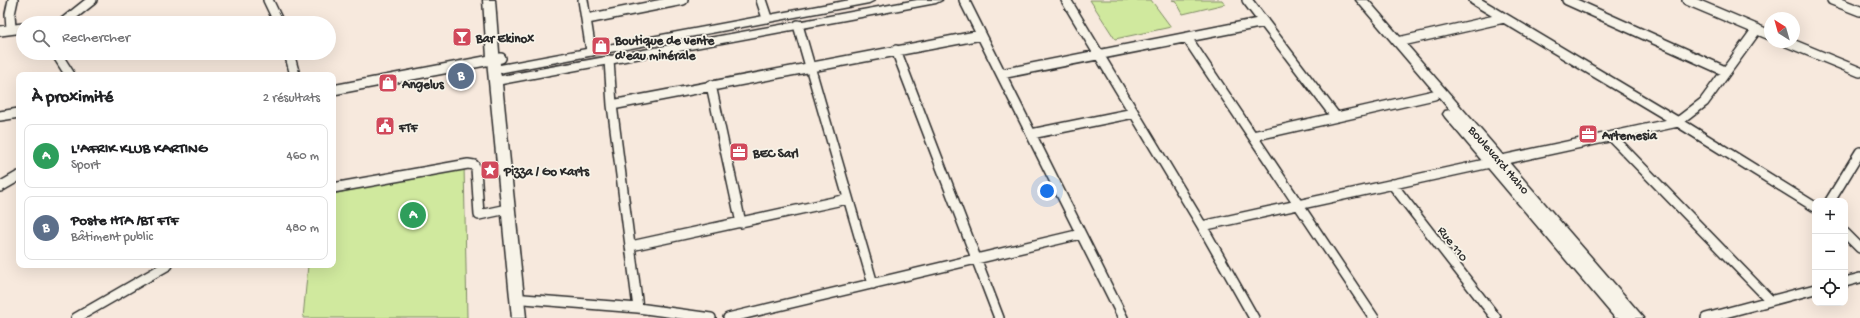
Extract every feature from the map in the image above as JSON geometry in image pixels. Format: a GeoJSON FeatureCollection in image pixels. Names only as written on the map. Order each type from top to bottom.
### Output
{"type":"FeatureCollection","features":[{"type":"Feature","properties":{"kind":"main road"},"geometry":{"type":"LineString","coordinates":[[489,0],[526,318]]}},
{"type":"Feature","properties":{"kind":"main road"},"geometry":{"type":"LineString","coordinates":[[496,0],[498,70],[507,208],[519,318]]}},
{"type":"Feature","properties":{"kind":"main road"},"geometry":{"type":"LineString","coordinates":[[498,70],[767,18],[870,0]]}},
{"type":"Feature","properties":{"kind":"main road"},"geometry":{"type":"LineString","coordinates":[[498,70],[609,60],[936,0]]}},
{"type":"Feature","properties":{"kind":"main road","name":"Boulevard Haho"},"geometry":{"type":"LineString","coordinates":[[1352,0],[1434,95],[1637,318]]}},
{"type":"Feature","properties":{"kind":"main road","name":"Boulevard Haho"},"geometry":{"type":"LineString","coordinates":[[1362,0],[1624,318]]}},
{"type":"Feature","properties":{"kind":"street"},"geometry":{"type":"LineString","coordinates":[[11,29],[10,14],[13,0]]}},
{"type":"Feature","properties":{"kind":"street"},"geometry":{"type":"LineString","coordinates":[[72,16],[92,0]]}},
{"type":"Feature","properties":{"kind":"street"},"geometry":{"type":"LineString","coordinates":[[268,0],[276,16]]}},
{"type":"Feature","properties":{"kind":"street"},"geometry":{"type":"LineString","coordinates":[[583,0],[592,51]]}},
{"type":"Feature","properties":{"kind":"street"},"geometry":{"type":"LineString","coordinates":[[587,19],[682,0]]}},
{"type":"Feature","properties":{"kind":"street"},"geometry":{"type":"LineString","coordinates":[[761,0],[767,18]]}},
{"type":"Feature","properties":{"kind":"street"},"geometry":{"type":"LineString","coordinates":[[964,0],[1123,318]]}},
{"type":"Feature","properties":{"kind":"street"},"geometry":{"type":"LineString","coordinates":[[1066,0],[1202,226],[1254,318]]}},
{"type":"Feature","properties":{"kind":"street"},"geometry":{"type":"LineString","coordinates":[[1247,0],[1336,117]]}},
{"type":"Feature","properties":{"kind":"street"},"geometry":{"type":"LineString","coordinates":[[1474,0],[1678,122],[1812,205]]}},
{"type":"Feature","properties":{"kind":"street"},"geometry":{"type":"LineString","coordinates":[[1567,0],[1725,71]]}},
{"type":"Feature","properties":{"kind":"street"},"geometry":{"type":"LineString","coordinates":[[1687,0],[1764,32]]}},
{"type":"Feature","properties":{"kind":"street"},"geometry":{"type":"LineString","coordinates":[[1832,0],[1860,11]]}},
{"type":"Feature","properties":{"kind":"street"},"geometry":{"type":"LineString","coordinates":[[1398,42],[1504,18]]}},
{"type":"Feature","properties":{"kind":"street"},"geometry":{"type":"LineString","coordinates":[[1001,74],[1264,22]]}},
{"type":"Feature","properties":{"kind":"street"},"geometry":{"type":"LineString","coordinates":[[798,25],[808,66],[873,284]]}},
{"type":"Feature","properties":{"kind":"street"},"geometry":{"type":"LineString","coordinates":[[0,31],[16,29]]}},
{"type":"Feature","properties":{"kind":"street"},"geometry":{"type":"LineString","coordinates":[[1202,226],[1678,122],[1704,102],[1725,71],[1757,29]]}},
{"type":"Feature","properties":{"kind":"street"},"geometry":{"type":"LineString","coordinates":[[612,105],[808,66],[981,35]]}},
{"type":"Feature","properties":{"kind":"street"},"geometry":{"type":"LineString","coordinates":[[1187,38],[1300,205],[1374,318]]}},
{"type":"Feature","properties":{"kind":"street"},"geometry":{"type":"LineString","coordinates":[[1800,47],[1860,72]]}},
{"type":"Feature","properties":{"kind":"street"},"geometry":{"type":"LineString","coordinates":[[896,50],[999,318]]}},
{"type":"Feature","properties":{"kind":"street"},"geometry":{"type":"LineString","coordinates":[[60,60],[68,72]]}},
{"type":"Feature","properties":{"kind":"street"},"geometry":{"type":"LineString","coordinates":[[291,60],[294,72]]}},
{"type":"Feature","properties":{"kind":"street"},"geometry":{"type":"LineString","coordinates":[[609,60],[612,105],[638,308]]}},
{"type":"Feature","properties":{"kind":"street"},"geometry":{"type":"LineString","coordinates":[[336,90],[498,70]]}},
{"type":"Feature","properties":{"kind":"street"},"geometry":{"type":"LineString","coordinates":[[712,85],[741,223]]}},
{"type":"Feature","properties":{"kind":"street"},"geometry":{"type":"LineString","coordinates":[[1253,136],[1434,95]]}},
{"type":"Feature","properties":{"kind":"street"},"geometry":{"type":"LineString","coordinates":[[0,116],[16,113]]}},
{"type":"Feature","properties":{"kind":"street"},"geometry":{"type":"LineString","coordinates":[[1031,134],[1134,113]]}},
{"type":"Feature","properties":{"kind":"street"},"geometry":{"type":"LineString","coordinates":[[1612,137],[1771,301]]}},
{"type":"Feature","properties":{"kind":"street"},"geometry":{"type":"LineString","coordinates":[[1832,198],[1860,152]]}},
{"type":"Feature","properties":{"kind":"street"},"geometry":{"type":"LineString","coordinates":[[336,187],[468,164],[474,165],[476,168],[479,215],[507,208]]}},
{"type":"Feature","properties":{"kind":"street"},"geometry":{"type":"LineString","coordinates":[[0,187],[16,178]]}},
{"type":"Feature","properties":{"kind":"street","name":"Rue 110"},"geometry":{"type":"LineString","coordinates":[[1392,184],[1496,318]]}},
{"type":"Feature","properties":{"kind":"street"},"geometry":{"type":"LineString","coordinates":[[631,246],[847,199]]}},
{"type":"Feature","properties":{"kind":"street"},"geometry":{"type":"LineString","coordinates":[[728,318],[1081,234]]}},
{"type":"Feature","properties":{"kind":"street"},"geometry":{"type":"LineString","coordinates":[[1846,234],[1860,248]]}},
{"type":"Feature","properties":{"kind":"street"},"geometry":{"type":"LineString","coordinates":[[76,318],[163,268]]}},
{"type":"Feature","properties":{"kind":"street"},"geometry":{"type":"LineString","coordinates":[[1848,281],[1860,278]]}},
{"type":"Feature","properties":{"kind":"street"},"geometry":{"type":"LineString","coordinates":[[1706,318],[1812,290]]}},
{"type":"Feature","properties":{"kind":"street"},"geometry":{"type":"LineString","coordinates":[[524,299],[638,308],[711,318]]}},
{"type":"Feature","properties":{"kind":"green space"},"geometry":{"type":"Polygon","coordinates":[[[1090,0],[1151,0],[1171,27],[1115,39],[1090,0]]]}},
{"type":"Feature","properties":{"kind":"green space"},"geometry":{"type":"Polygon","coordinates":[[[1172,0],[1222,0],[1225,4],[1183,14],[1176,1],[1172,0]]]}},
{"type":"Feature","properties":{"kind":"green space"},"geometry":{"type":"Polygon","coordinates":[[[464,165],[467,318],[303,318],[308,268],[336,268],[336,193],[464,165]]]}},
{"type":"Feature","properties":{"kind":"place","name":"Bar Ekinox"},"geometry":{"type":"Point","coordinates":[462,37]}},
{"type":"Feature","properties":{"kind":"place","name":"Boutique de vente d'eau minérale"},"geometry":{"type":"Point","coordinates":[601,46]}},
{"type":"Feature","properties":{"kind":"place","name":"Poste HTA /BT FTF"},"geometry":{"type":"Point","coordinates":[461,76]}},
{"type":"Feature","properties":{"kind":"place","name":"Angelus"},"geometry":{"type":"Point","coordinates":[388,83]}},
{"type":"Feature","properties":{"kind":"place","name":"FTF"},"geometry":{"type":"Point","coordinates":[385,126]}},
{"type":"Feature","properties":{"kind":"place","name":"Artemesia"},"geometry":{"type":"Point","coordinates":[1588,134]}},
{"type":"Feature","properties":{"kind":"place","name":"BEC Sarl"},"geometry":{"type":"Point","coordinates":[739,152]}},
{"type":"Feature","properties":{"kind":"place","name":"Pizza / Go Karts"},"geometry":{"type":"Point","coordinates":[490,170]}},
{"type":"Feature","properties":{"kind":"place","name":"L'AFRIK KLUB KARTING"},"geometry":{"type":"Point","coordinates":[413,215]}}]}
